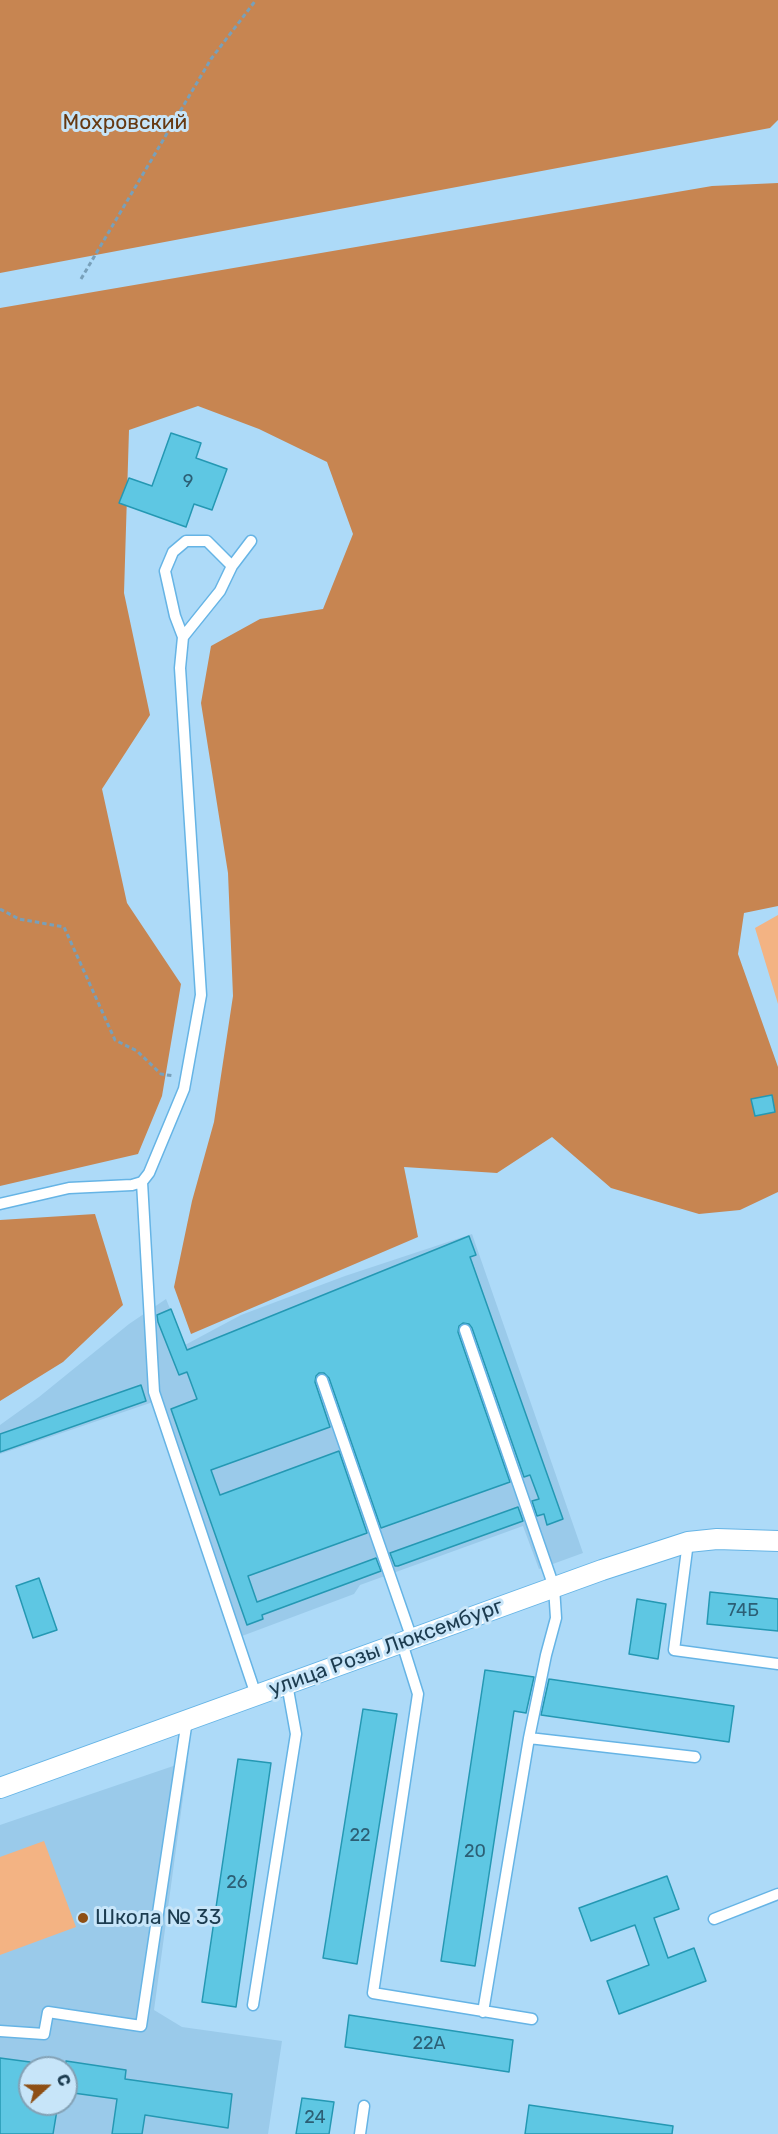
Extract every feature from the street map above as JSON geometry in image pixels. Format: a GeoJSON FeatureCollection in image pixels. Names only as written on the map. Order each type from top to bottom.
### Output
{"type":"FeatureCollection","features":[{"type":"Feature","properties":{"kind":"street","name":"улица Розы Люксембург"},"geometry":{"type":"LineString","coordinates":[[0,1788],[554,1587],[688,1542],[717,1539],[778,1541]]}},
{"type":"Feature","properties":{"kind":"lane"},"geometry":{"type":"LineString","coordinates":[[0,1204],[69,1188],[132,1185],[142,1182],[149,1173],[184,1089],[201,994],[180,668],[183,637],[175,616],[165,571],[173,552],[186,541],[207,541],[232,566]]}},
{"type":"Feature","properties":{"kind":"lane"},"geometry":{"type":"LineString","coordinates":[[183,637],[220,591],[232,566],[251,541]]}},
{"type":"Feature","properties":{"kind":"lane"},"geometry":{"type":"LineString","coordinates":[[142,1182],[154,1392],[256,1695]]}},
{"type":"Feature","properties":{"kind":"lane"},"geometry":{"type":"LineString","coordinates":[[465,1330],[554,1587],[556,1618],[529,1738],[483,2012]]}},
{"type":"Feature","properties":{"kind":"lane"},"geometry":{"type":"LineString","coordinates":[[322,1380],[407,1641],[418,1694],[373,1993],[532,2019]]}},
{"type":"Feature","properties":{"kind":"lane"},"geometry":{"type":"LineString","coordinates":[[688,1542],[674,1650],[778,1664]]}},
{"type":"Feature","properties":{"kind":"lane"},"geometry":{"type":"LineString","coordinates":[[254,2005],[296,1734],[287,1684]]}},
{"type":"Feature","properties":{"kind":"lane"},"geometry":{"type":"LineString","coordinates":[[0,2031],[44,2034],[48,2012],[141,2026],[188,1720]]}},
{"type":"Feature","properties":{"kind":"lane"},"geometry":{"type":"LineString","coordinates":[[529,1738],[695,1757]]}},
{"type":"Feature","properties":{"kind":"lane"},"geometry":{"type":"LineString","coordinates":[[714,1919],[778,1894]]}},
{"type":"Feature","properties":{"kind":"lane"},"geometry":{"type":"LineString","coordinates":[[360,2134],[364,2106]]}},
{"type":"Feature","properties":{"kind":"path"},"geometry":{"type":"LineString","coordinates":[[81,279],[211,59],[256,0]]}},
{"type":"Feature","properties":{"kind":"path"},"geometry":{"type":"LineString","coordinates":[[0,909],[19,919],[64,927],[115,1041],[137,1051],[161,1074],[186,1078]]}},
{"type":"Feature","properties":{"kind":"shaded area"},"geometry":{"type":"Polygon","coordinates":[[[778,915],[778,1004],[755,928],[778,915]]]}},
{"type":"Feature","properties":{"kind":"shaded area"},"geometry":{"type":"Polygon","coordinates":[[[472,1234],[583,1553],[539,1569],[523,1526],[360,1585],[354,1594],[242,1636],[153,1402],[0,1454],[0,1425],[39,1397],[129,1324],[166,1299],[185,1345],[241,1315],[345,1276],[472,1234]]]}},
{"type":"Feature","properties":{"kind":"shaded area","name":"Школа № 33"},"geometry":{"type":"Polygon","coordinates":[[[188,1761],[154,2010],[182,2027],[282,2041],[268,2134],[0,2134],[0,1825],[188,1761]]]}},
{"type":"Feature","properties":{"kind":"shaded area"},"geometry":{"type":"Polygon","coordinates":[[[44,1841],[76,1927],[0,1955],[0,1857],[44,1841]]]}},
{"type":"Feature","properties":{"kind":"green space","name":"Мохровский"},"geometry":{"type":"Polygon","coordinates":[[[0,0],[778,0],[778,120],[770,128],[0,273],[0,0]]]}},
{"type":"Feature","properties":{"kind":"green space"},"geometry":{"type":"Polygon","coordinates":[[[778,183],[778,906],[744,913],[738,954],[778,1067],[778,1192],[740,1210],[699,1214],[611,1188],[552,1137],[497,1173],[404,1167],[418,1237],[191,1334],[174,1287],[192,1201],[214,1122],[233,996],[228,873],[201,703],[211,646],[260,619],[323,609],[353,534],[327,462],[259,429],[198,406],[129,430],[124,593],[150,715],[102,789],[127,903],[181,984],[162,1096],[138,1154],[0,1186],[0,308],[712,186],[778,183]]]}},
{"type":"Feature","properties":{"kind":"green space"},"geometry":{"type":"Polygon","coordinates":[[[95,1214],[123,1305],[63,1362],[0,1401],[0,1220],[95,1214]]]}},
{"type":"Feature","properties":{"kind":"building"},"geometry":{"type":"Polygon","coordinates":[[[171,433],[201,443],[196,458],[227,469],[212,510],[194,504],[186,527],[119,503],[129,478],[152,486],[171,433]]]}},
{"type":"Feature","properties":{"kind":"building"},"geometry":{"type":"Polygon","coordinates":[[[772,1095],[775,1112],[755,1116],[751,1099],[772,1095]]]}},
{"type":"Feature","properties":{"kind":"building"},"geometry":{"type":"Polygon","coordinates":[[[469,1236],[476,1255],[470,1257],[563,1519],[547,1525],[544,1514],[537,1516],[532,1501],[539,1499],[530,1475],[524,1477],[472,1328],[469,1324],[463,1323],[459,1326],[458,1332],[510,1482],[381,1528],[329,1378],[324,1373],[319,1373],[315,1382],[330,1427],[211,1470],[220,1495],[339,1451],[367,1533],[248,1576],[257,1602],[376,1558],[381,1571],[262,1615],[263,1619],[247,1625],[171,1409],[197,1399],[187,1372],[179,1375],[157,1315],[171,1309],[187,1350],[469,1236]]]}},
{"type":"Feature","properties":{"kind":"building"},"geometry":{"type":"Polygon","coordinates":[[[141,1385],[146,1401],[0,1452],[0,1434],[141,1385]]]}},
{"type":"Feature","properties":{"kind":"building"},"geometry":{"type":"Polygon","coordinates":[[[518,1507],[523,1521],[395,1566],[390,1553],[518,1507]]]}},
{"type":"Feature","properties":{"kind":"building"},"geometry":{"type":"Polygon","coordinates":[[[39,1578],[57,1630],[33,1638],[16,1586],[39,1578]]]}},
{"type":"Feature","properties":{"kind":"building"},"geometry":{"type":"Polygon","coordinates":[[[710,1592],[778,1599],[778,1631],[707,1624],[710,1592]]]}},
{"type":"Feature","properties":{"kind":"building"},"geometry":{"type":"Polygon","coordinates":[[[637,1599],[666,1604],[658,1659],[629,1654],[637,1599]]]}},
{"type":"Feature","properties":{"kind":"building"},"geometry":{"type":"Polygon","coordinates":[[[485,1670],[534,1677],[526,1713],[514,1711],[475,1966],[441,1961],[485,1670]]]}},
{"type":"Feature","properties":{"kind":"building"},"geometry":{"type":"Polygon","coordinates":[[[549,1679],[734,1706],[729,1742],[541,1715],[549,1679]]]}},
{"type":"Feature","properties":{"kind":"building"},"geometry":{"type":"Polygon","coordinates":[[[363,1709],[397,1714],[357,1964],[323,1958],[363,1709]]]}},
{"type":"Feature","properties":{"kind":"building"},"geometry":{"type":"Polygon","coordinates":[[[238,1759],[271,1763],[236,2007],[202,2002],[238,1759]]]}},
{"type":"Feature","properties":{"kind":"building"},"geometry":{"type":"Polygon","coordinates":[[[667,1876],[679,1909],[654,1918],[668,1958],[694,1948],[706,1981],[619,2014],[607,1981],[649,1965],[635,1925],[591,1941],[579,1908],[667,1876]]]}},
{"type":"Feature","properties":{"kind":"building"},"geometry":{"type":"Polygon","coordinates":[[[349,2015],[513,2040],[509,2072],[345,2047],[349,2015]]]}},
{"type":"Feature","properties":{"kind":"building"},"geometry":{"type":"Polygon","coordinates":[[[0,2058],[18,2060],[18,2116],[56,2116],[53,2134],[0,2134],[0,2058]]]}},
{"type":"Feature","properties":{"kind":"building"},"geometry":{"type":"Polygon","coordinates":[[[78,2063],[126,2070],[125,2079],[232,2094],[228,2128],[145,2115],[142,2134],[112,2134],[117,2099],[78,2094],[78,2063]]]}},
{"type":"Feature","properties":{"kind":"building"},"geometry":{"type":"Polygon","coordinates":[[[302,2098],[334,2102],[329,2134],[296,2134],[302,2098]]]}},
{"type":"Feature","properties":{"kind":"building"},"geometry":{"type":"Polygon","coordinates":[[[529,2105],[673,2126],[672,2134],[525,2134],[529,2105]]]}},
{"type":"Feature","properties":{"kind":"place","name":"Школа № 33"},"geometry":{"type":"Point","coordinates":[83,1918]}}]}
